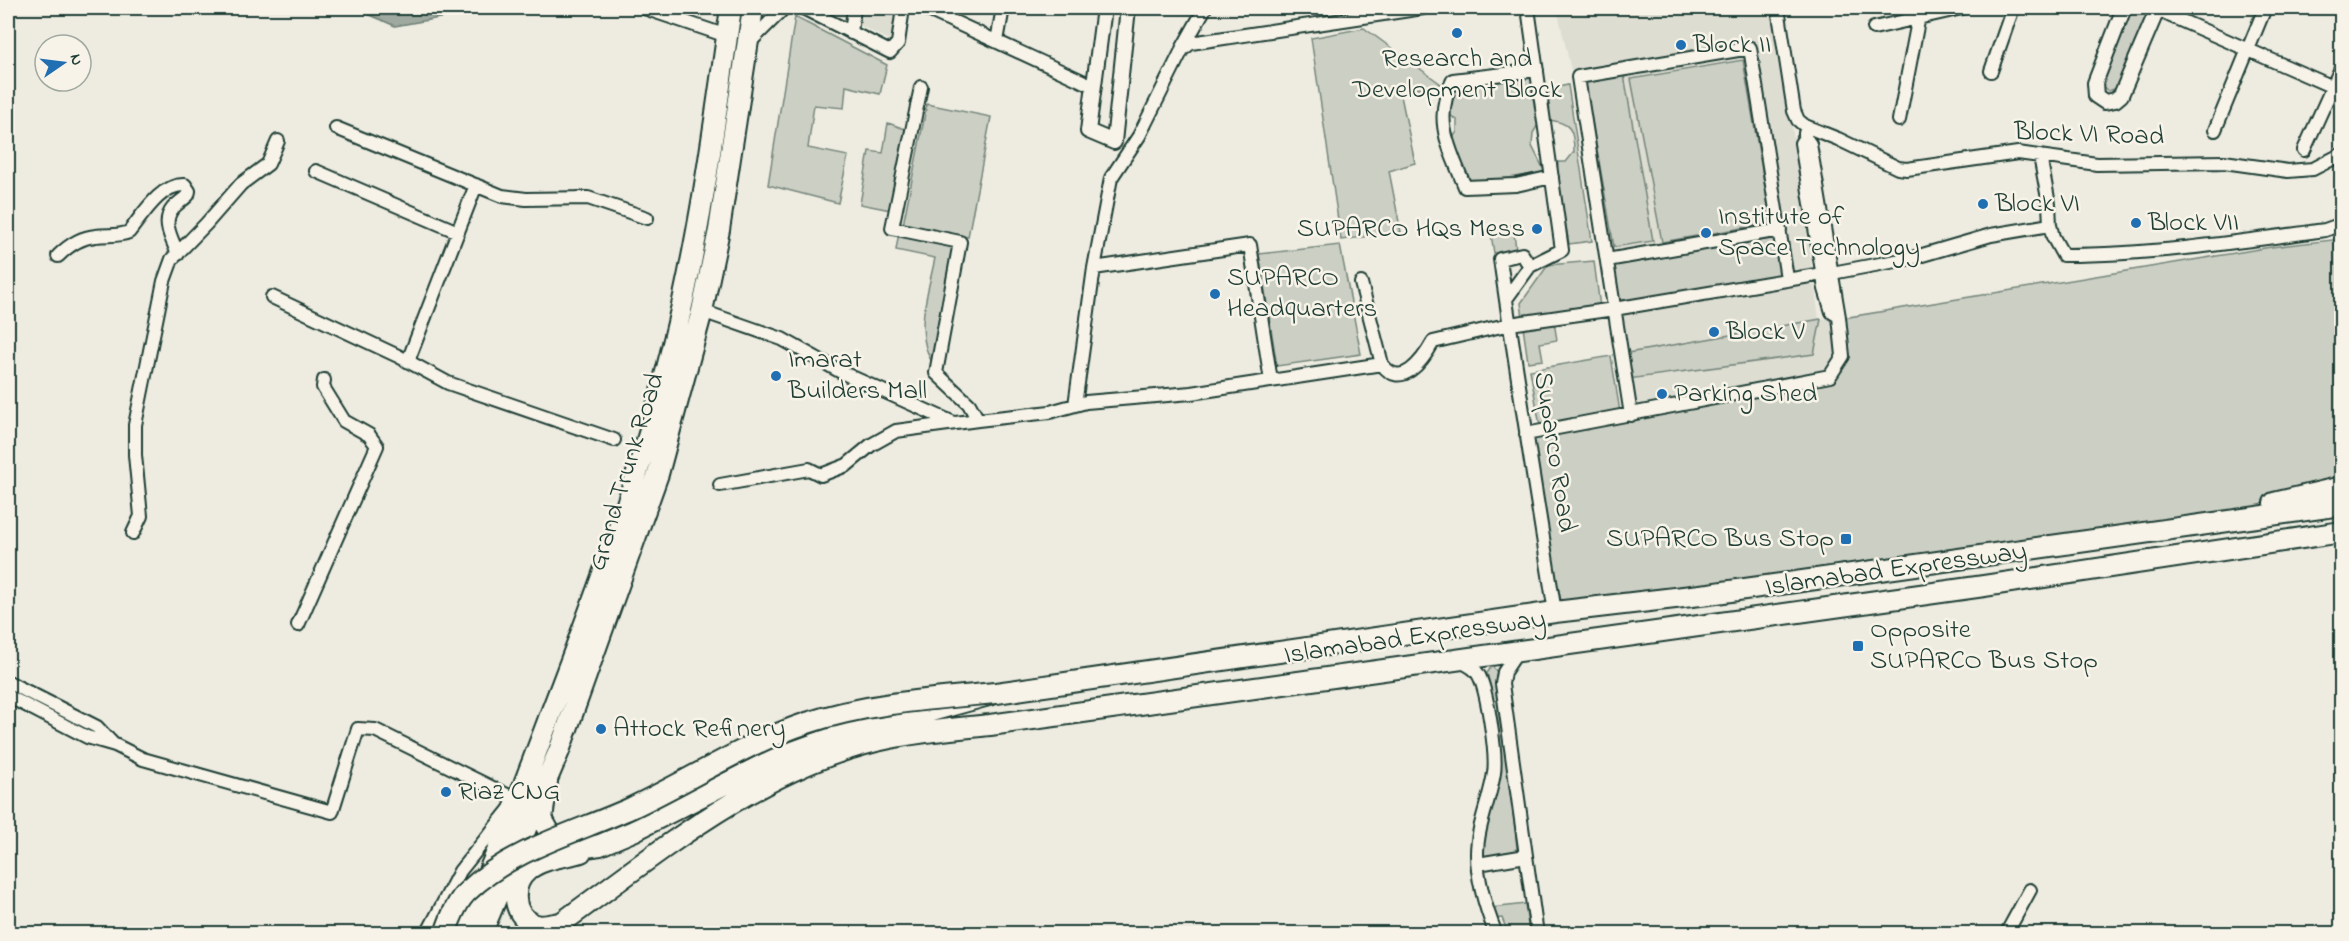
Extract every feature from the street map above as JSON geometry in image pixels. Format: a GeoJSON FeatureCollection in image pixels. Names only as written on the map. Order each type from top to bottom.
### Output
{"type":"FeatureCollection","features":[{"type":"Feature","properties":{"kind":"highway","name":"Grand Trunk Road"},"geometry":{"type":"LineString","coordinates":[[461,933],[517,800],[600,585],[639,469],[672,348],[692,257],[704,193],[731,8]]}},
{"type":"Feature","properties":{"kind":"highway","name":"Grand Trunk Road"},"geometry":{"type":"LineString","coordinates":[[481,933],[548,774],[597,648],[658,474],[702,311],[719,230],[753,8]]}},
{"type":"Feature","properties":{"kind":"highway"},"geometry":{"type":"LineString","coordinates":[[2152,532],[2342,487]]}},
{"type":"Feature","properties":{"kind":"highway","name":"Islamabad Expressway"},"geometry":{"type":"LineString","coordinates":[[996,693],[1556,612],[1708,594],[2342,505]]}},
{"type":"Feature","properties":{"kind":"highway","name":"Islamabad Expressway"},"geometry":{"type":"LineString","coordinates":[[553,928],[706,819],[766,783],[839,753],[876,741],[1984,586],[2342,532]]}},
{"type":"Feature","properties":{"kind":"highway"},"geometry":{"type":"LineString","coordinates":[[553,928],[535,925],[518,912],[515,901],[516,888],[521,877],[536,864],[600,845],[633,831],[776,758],[829,739],[996,693]]}},
{"type":"Feature","properties":{"kind":"highway"},"geometry":{"type":"LineString","coordinates":[[446,933],[451,918],[467,891],[497,869],[524,853],[633,807],[741,749],[808,723],[888,703],[996,693]]}},
{"type":"Feature","properties":{"kind":"highway"},"geometry":{"type":"LineString","coordinates":[[548,774],[542,819],[551,835],[563,846],[579,848],[600,845]]}},
{"type":"Feature","properties":{"kind":"street"},"geometry":{"type":"LineString","coordinates":[[645,8],[727,36]]}},
{"type":"Feature","properties":{"kind":"street"},"geometry":{"type":"LineString","coordinates":[[747,44],[784,8]]}},
{"type":"Feature","properties":{"kind":"street"},"geometry":{"type":"LineString","coordinates":[[803,8],[890,52],[898,44],[903,8]]}},
{"type":"Feature","properties":{"kind":"street"},"geometry":{"type":"LineString","coordinates":[[850,33],[854,8]]}},
{"type":"Feature","properties":{"kind":"street"},"geometry":{"type":"LineString","coordinates":[[924,8],[948,13],[997,41],[1093,86]]}},
{"type":"Feature","properties":{"kind":"street"},"geometry":{"type":"LineString","coordinates":[[997,41],[1003,8]]}},
{"type":"Feature","properties":{"kind":"street"},"geometry":{"type":"LineString","coordinates":[[1104,8],[1088,131],[1114,142],[1128,8]]}},
{"type":"Feature","properties":{"kind":"street"},"geometry":{"type":"LineString","coordinates":[[1075,405],[1094,268],[1111,178],[1124,155],[1139,136],[1205,8]]}},
{"type":"Feature","properties":{"kind":"street"},"geometry":{"type":"LineString","coordinates":[[1182,50],[1191,43],[1423,8]]}},
{"type":"Feature","properties":{"kind":"street"},"geometry":{"type":"LineString","coordinates":[[1506,299],[1530,266],[1562,250],[1528,8]]}},
{"type":"Feature","properties":{"kind":"street"},"geometry":{"type":"LineString","coordinates":[[1526,434],[1830,376],[1843,356],[1839,317],[1827,274],[1801,143],[1805,131],[1794,111],[1778,8]]}},
{"type":"Feature","properties":{"kind":"street"},"geometry":{"type":"LineString","coordinates":[[1874,28],[1962,8]]}},
{"type":"Feature","properties":{"kind":"street"},"geometry":{"type":"LineString","coordinates":[[1990,71],[2013,8]]}},
{"type":"Feature","properties":{"kind":"street"},"geometry":{"type":"LineString","coordinates":[[2124,8],[2095,83],[2096,96],[2105,102],[2115,100],[2121,95],[2157,9],[2337,87]]}},
{"type":"Feature","properties":{"kind":"street"},"geometry":{"type":"LineString","coordinates":[[2215,130],[2265,8]]}},
{"type":"Feature","properties":{"kind":"street"},"geometry":{"type":"LineString","coordinates":[[1899,120],[1919,16]]}},
{"type":"Feature","properties":{"kind":"street"},"geometry":{"type":"LineString","coordinates":[[1631,415],[1578,77],[1750,48],[1787,278]]}},
{"type":"Feature","properties":{"kind":"street"},"geometry":{"type":"LineString","coordinates":[[2304,150],[2337,87],[2342,66]]}},
{"type":"Feature","properties":{"kind":"street"},"geometry":{"type":"LineString","coordinates":[[1537,70],[1453,81],[1445,96],[1443,131],[1465,187],[1516,185],[1552,177]]}},
{"type":"Feature","properties":{"kind":"street"},"geometry":{"type":"LineString","coordinates":[[921,87],[892,228],[960,242],[936,373],[969,404],[978,420]]}},
{"type":"Feature","properties":{"kind":"street"},"geometry":{"type":"LineString","coordinates":[[336,128],[502,196],[588,198],[647,218]]}},
{"type":"Feature","properties":{"kind":"street","name":"Block VI Road"},"geometry":{"type":"LineString","coordinates":[[1805,131],[1838,139],[1898,168],[1907,169],[2018,153],[2097,164],[2224,162],[2288,171],[2313,169],[2342,154]]}},
{"type":"Feature","properties":{"kind":"street"},"geometry":{"type":"LineString","coordinates":[[134,533],[141,516],[135,455],[135,425],[164,281],[172,259],[241,184],[268,164],[278,141]]}},
{"type":"Feature","properties":{"kind":"street"},"geometry":{"type":"LineString","coordinates":[[2040,156],[2049,204],[2050,225],[2053,237],[2063,255],[2107,255],[2208,246],[2325,230],[2342,224]]}},
{"type":"Feature","properties":{"kind":"street"},"geometry":{"type":"LineString","coordinates":[[316,171],[458,232]]}},
{"type":"Feature","properties":{"kind":"street"},"geometry":{"type":"LineString","coordinates":[[58,256],[76,242],[94,236],[124,235],[129,232],[156,199],[178,184],[185,185],[189,191],[188,195],[168,215],[167,229],[177,254]]}},
{"type":"Feature","properties":{"kind":"street"},"geometry":{"type":"LineString","coordinates":[[408,361],[476,185]]}},
{"type":"Feature","properties":{"kind":"street"},"geometry":{"type":"LineString","coordinates":[[1361,283],[1382,364],[1388,372],[1395,375],[1410,371],[1424,358],[1433,342],[1510,324],[1614,309],[1787,278],[1827,274],[1912,258],[1991,235],[2050,225]]}},
{"type":"Feature","properties":{"kind":"street"},"geometry":{"type":"LineString","coordinates":[[1607,260],[1780,230]]}},
{"type":"Feature","properties":{"kind":"street"},"geometry":{"type":"LineString","coordinates":[[1094,268],[1250,245],[1271,381]]}},
{"type":"Feature","properties":{"kind":"street","name":"Suparco Road"},"geometry":{"type":"LineString","coordinates":[[1530,266],[1522,254],[1500,259],[1556,612]]}},
{"type":"Feature","properties":{"kind":"street"},"geometry":{"type":"LineString","coordinates":[[272,297],[408,361],[448,383],[614,441]]}},
{"type":"Feature","properties":{"kind":"street"},"geometry":{"type":"LineString","coordinates":[[702,311],[782,339],[843,373],[954,423]]}},
{"type":"Feature","properties":{"kind":"street"},"geometry":{"type":"LineString","coordinates":[[720,485],[809,469],[821,474],[847,465],[871,445],[896,430],[1050,412],[1086,402],[1191,393],[1382,364]]}},
{"type":"Feature","properties":{"kind":"street"},"geometry":{"type":"LineString","coordinates":[[298,625],[377,446],[369,435],[344,421],[323,387],[324,380]]}},
{"type":"Feature","properties":{"kind":"street"},"geometry":{"type":"LineString","coordinates":[[1518,651],[1504,672],[1502,684],[1537,933]]}},
{"type":"Feature","properties":{"kind":"street"},"geometry":{"type":"LineString","coordinates":[[1459,660],[1477,672],[1482,683],[1494,753],[1494,773],[1478,843],[1478,864],[1486,906],[1496,933]]}},
{"type":"Feature","properties":{"kind":"street"},"geometry":{"type":"LineString","coordinates":[[8,682],[97,727],[115,746]]}},
{"type":"Feature","properties":{"kind":"street"},"geometry":{"type":"LineString","coordinates":[[8,696],[87,737],[115,746],[143,759],[332,812],[358,729],[375,730],[517,800],[460,871],[427,933]]}},
{"type":"Feature","properties":{"kind":"street"},"geometry":{"type":"LineString","coordinates":[[1478,864],[1526,856]]}},
{"type":"Feature","properties":{"kind":"street"},"geometry":{"type":"LineString","coordinates":[[2011,931],[2030,890]]}},
{"type":"Feature","properties":{"kind":"shaded area"},"geometry":{"type":"Polygon","coordinates":[[[354,8],[455,8],[462,14],[395,26],[354,8]]]}},
{"type":"Feature","properties":{"kind":"shaded area"},"geometry":{"type":"Polygon","coordinates":[[[825,8],[906,8],[889,40],[825,8]]]}},
{"type":"Feature","properties":{"kind":"shaded area","name":"Institute of Space Technology"},"geometry":{"type":"Polygon","coordinates":[[[1773,8],[1819,319],[1830,318],[1836,351],[1831,369],[1822,374],[1685,399],[1632,406],[1574,83],[1557,9],[1773,8]]]}},
{"type":"Feature","properties":{"kind":"shaded area"},"geometry":{"type":"Polygon","coordinates":[[[2132,8],[2150,8],[2117,88],[2108,91],[2100,84],[2132,8]]]}},
{"type":"Feature","properties":{"kind":"shaded area"},"geometry":{"type":"Polygon","coordinates":[[[795,17],[887,65],[880,94],[846,86],[844,108],[814,105],[808,148],[848,156],[838,203],[768,185],[795,17]]]}},
{"type":"Feature","properties":{"kind":"shaded area"},"geometry":{"type":"Polygon","coordinates":[[[1364,28],[1441,84],[1400,91],[1415,163],[1389,171],[1401,232],[1341,240],[1311,38],[1364,28]]]}},
{"type":"Feature","properties":{"kind":"shaded area"},"geometry":{"type":"Polygon","coordinates":[[[1743,60],[1771,223],[1662,242],[1631,79],[1743,60]]]}},
{"type":"Feature","properties":{"kind":"shaded area"},"geometry":{"type":"Polygon","coordinates":[[[1624,75],[1653,241],[1614,247],[1585,81],[1624,75]]]}},
{"type":"Feature","properties":{"kind":"shaded area"},"geometry":{"type":"Polygon","coordinates":[[[1532,77],[1539,123],[1533,133],[1532,146],[1545,172],[1472,184],[1451,140],[1457,132],[1457,120],[1447,113],[1454,88],[1532,77]]]}},
{"type":"Feature","properties":{"kind":"shaded area"},"geometry":{"type":"Polygon","coordinates":[[[1568,85],[1592,241],[1569,244],[1557,175],[1558,162],[1566,162],[1574,152],[1573,138],[1570,128],[1566,125],[1547,120],[1544,90],[1568,85]]]}},
{"type":"Feature","properties":{"kind":"shaded area"},"geometry":{"type":"Polygon","coordinates":[[[927,104],[991,117],[968,237],[903,225],[927,104]]]}},
{"type":"Feature","properties":{"kind":"shaded area"},"geometry":{"type":"Polygon","coordinates":[[[888,123],[905,129],[891,210],[860,204],[869,151],[883,153],[888,123]]]}},
{"type":"Feature","properties":{"kind":"shaded area"},"geometry":{"type":"Polygon","coordinates":[[[1513,225],[1516,249],[1494,253],[1490,228],[1513,225]]]}},
{"type":"Feature","properties":{"kind":"shaded area"},"geometry":{"type":"Polygon","coordinates":[[[899,232],[956,245],[935,367],[924,341],[923,328],[935,258],[896,250],[899,232]]]}},
{"type":"Feature","properties":{"kind":"shaded area"},"geometry":{"type":"Polygon","coordinates":[[[1776,238],[1780,277],[1619,303],[1613,265],[1776,238]]]}},
{"type":"Feature","properties":{"kind":"shaded area"},"geometry":{"type":"Polygon","coordinates":[[[2341,239],[2341,494],[1563,611],[1526,434],[1836,377],[1843,318],[2271,247],[2341,239]]]}},
{"type":"Feature","properties":{"kind":"shaded area"},"geometry":{"type":"Polygon","coordinates":[[[1340,245],[1361,354],[1277,366],[1259,254],[1340,245]]]}},
{"type":"Feature","properties":{"kind":"shaded area"},"geometry":{"type":"Polygon","coordinates":[[[1594,261],[1600,307],[1523,318],[1521,303],[1548,265],[1594,261]]]}},
{"type":"Feature","properties":{"kind":"shaded area"},"geometry":{"type":"Polygon","coordinates":[[[1821,319],[1814,354],[1628,379],[1628,353],[1821,319]]]}},
{"type":"Feature","properties":{"kind":"shaded area"},"geometry":{"type":"Polygon","coordinates":[[[1554,322],[1557,340],[1540,343],[1543,360],[1528,362],[1523,327],[1554,322]]]}},
{"type":"Feature","properties":{"kind":"shaded area"},"geometry":{"type":"Polygon","coordinates":[[[1611,356],[1620,412],[1540,426],[1530,370],[1611,356]]]}},
{"type":"Feature","properties":{"kind":"shaded area"},"geometry":{"type":"Polygon","coordinates":[[[1492,666],[1497,672],[1500,716],[1517,848],[1514,852],[1485,858],[1483,851],[1485,836],[1501,771],[1487,673],[1492,666]]]}},
{"type":"Feature","properties":{"kind":"shaded area"},"geometry":{"type":"Polygon","coordinates":[[[1525,904],[1529,933],[1508,933],[1502,918],[1494,919],[1492,908],[1525,904]]]}},
{"type":"Feature","properties":{"kind":"place","name":"Research and Development Block"},"geometry":{"type":"Point","coordinates":[1457,33]}},
{"type":"Feature","properties":{"kind":"place","name":"Block II"},"geometry":{"type":"Point","coordinates":[1681,45]}},
{"type":"Feature","properties":{"kind":"place","name":"Block VI"},"geometry":{"type":"Point","coordinates":[1983,204]}},
{"type":"Feature","properties":{"kind":"place","name":"Block VII"},"geometry":{"type":"Point","coordinates":[2136,223]}},
{"type":"Feature","properties":{"kind":"place","name":"SUPARCO HQs Mess"},"geometry":{"type":"Point","coordinates":[1537,229]}},
{"type":"Feature","properties":{"kind":"place","name":"Institute of Space Technology"},"geometry":{"type":"Point","coordinates":[1706,233]}},
{"type":"Feature","properties":{"kind":"place","name":"SUPARCO Headquarters"},"geometry":{"type":"Point","coordinates":[1215,294]}},
{"type":"Feature","properties":{"kind":"place","name":"Block V"},"geometry":{"type":"Point","coordinates":[1714,332]}},
{"type":"Feature","properties":{"kind":"place","name":"Imarat Builders Mall"},"geometry":{"type":"Point","coordinates":[776,376]}},
{"type":"Feature","properties":{"kind":"place","name":"Parking Shed"},"geometry":{"type":"Point","coordinates":[1662,394]}},
{"type":"Feature","properties":{"kind":"place","name":"SUPARCO Bus Stop"},"geometry":{"type":"Point","coordinates":[1846,539]}},
{"type":"Feature","properties":{"kind":"place","name":"Opposite SUPARCO Bus Stop"},"geometry":{"type":"Point","coordinates":[1858,646]}},
{"type":"Feature","properties":{"kind":"place","name":"Attock Refinery"},"geometry":{"type":"Point","coordinates":[601,729]}},
{"type":"Feature","properties":{"kind":"place","name":"Riaz CNG"},"geometry":{"type":"Point","coordinates":[446,792]}}]}
